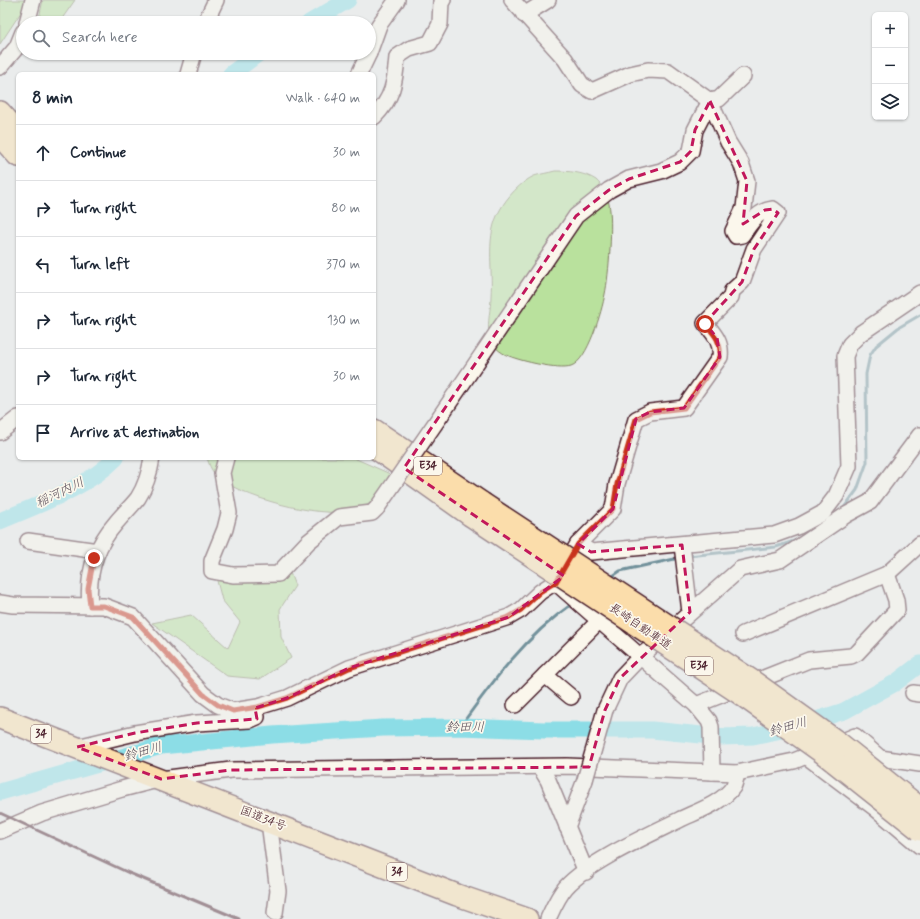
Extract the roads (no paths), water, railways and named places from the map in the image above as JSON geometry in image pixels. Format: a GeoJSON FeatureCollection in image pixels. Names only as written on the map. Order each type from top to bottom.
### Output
{"type":"FeatureCollection","features":[{"type":"Feature","properties":{"kind":"highway"},"geometry":{"type":"LineString","coordinates":[[0,112],[16,130]]}},
{"type":"Feature","properties":{"kind":"highway"},"geometry":{"type":"LineString","coordinates":[[0,136],[16,154]]}},
{"type":"Feature","properties":{"kind":"highway","name":"長崎自動車道"},"geometry":{"type":"LineString","coordinates":[[376,432],[476,509],[823,753],[920,830]]}},
{"type":"Feature","properties":{"kind":"highway","name":"長崎自動車道"},"geometry":{"type":"LineString","coordinates":[[376,448],[751,680],[839,743],[920,808]]}},
{"type":"Feature","properties":{"kind":"highway","name":"国道34号"},"geometry":{"type":"LineString","coordinates":[[0,718],[457,895],[527,919]]}},
{"type":"Feature","properties":{"kind":"street"},"geometry":{"type":"LineString","coordinates":[[29,16],[33,0]]}},
{"type":"Feature","properties":{"kind":"street"},"geometry":{"type":"LineString","coordinates":[[209,16],[216,0]]}},
{"type":"Feature","properties":{"kind":"street"},"geometry":{"type":"LineString","coordinates":[[376,33],[379,24],[397,0]]}},
{"type":"Feature","properties":{"kind":"street"},"geometry":{"type":"LineString","coordinates":[[376,115],[382,109],[394,87],[397,57],[409,49],[430,43],[440,24],[441,1],[443,0]]}},
{"type":"Feature","properties":{"kind":"street"},"geometry":{"type":"LineString","coordinates":[[0,603],[13,606],[104,606],[133,617],[203,694],[218,705],[233,711],[255,708],[287,698],[349,668],[509,617],[521,610],[540,592],[556,582],[578,544],[613,509],[617,484],[636,419],[650,412],[684,408],[720,357],[721,348],[717,338],[705,324],[731,297],[732,290],[742,282],[754,250],[778,214],[773,209],[765,210],[756,215],[742,235],[736,236],[734,231],[744,208],[747,181],[741,163],[728,142],[710,101],[668,71],[648,70],[636,73],[592,91],[582,85],[565,59],[512,0]]}},
{"type":"Feature","properties":{"kind":"street"},"geometry":{"type":"LineString","coordinates":[[524,15],[548,0]]}},
{"type":"Feature","properties":{"kind":"street"},"geometry":{"type":"LineString","coordinates":[[0,67],[16,48]]}},
{"type":"Feature","properties":{"kind":"street"},"geometry":{"type":"LineString","coordinates":[[189,72],[192,60]]}},
{"type":"Feature","properties":{"kind":"street"},"geometry":{"type":"LineString","coordinates":[[360,72],[366,60]]}},
{"type":"Feature","properties":{"kind":"street"},"geometry":{"type":"LineString","coordinates":[[710,101],[719,99],[743,76]]}},
{"type":"Feature","properties":{"kind":"street"},"geometry":{"type":"LineString","coordinates":[[225,460],[222,473],[229,513],[225,529],[212,561],[212,571],[233,575],[278,574],[308,542],[339,517],[372,513],[377,508],[441,415],[576,216],[608,190],[630,179],[661,171],[680,162],[691,152],[695,130],[710,101]]}},
{"type":"Feature","properties":{"kind":"street"},"geometry":{"type":"LineString","coordinates":[[578,544],[592,552],[683,548],[774,535],[799,526],[823,513],[836,496],[849,466],[844,356],[850,344],[861,334],[920,293]]}},
{"type":"Feature","properties":{"kind":"street"},"geometry":{"type":"LineString","coordinates":[[0,432],[16,420]]}},
{"type":"Feature","properties":{"kind":"street"},"geometry":{"type":"LineString","coordinates":[[568,827],[585,780],[605,710],[620,678],[640,656],[740,569],[780,560],[846,515],[870,502],[920,435]]}},
{"type":"Feature","properties":{"kind":"street"},"geometry":{"type":"LineString","coordinates":[[90,606],[88,589],[94,558],[114,525],[138,498],[150,471],[152,460]]}},
{"type":"Feature","properties":{"kind":"street"},"geometry":{"type":"LineString","coordinates":[[28,541],[46,539],[98,551]]}},
{"type":"Feature","properties":{"kind":"street"},"geometry":{"type":"LineString","coordinates":[[743,634],[887,574],[920,544]]}},
{"type":"Feature","properties":{"kind":"street"},"geometry":{"type":"LineString","coordinates":[[683,548],[690,612]]}},
{"type":"Feature","properties":{"kind":"street"},"geometry":{"type":"LineString","coordinates":[[696,705],[809,660],[851,656],[857,653],[897,610],[896,600],[887,574]]}},
{"type":"Feature","properties":{"kind":"street"},"geometry":{"type":"LineString","coordinates":[[556,582],[696,705],[709,721],[711,727],[712,767]]}},
{"type":"Feature","properties":{"kind":"street"},"geometry":{"type":"LineString","coordinates":[[515,705],[600,620]]}},
{"type":"Feature","properties":{"kind":"street"},"geometry":{"type":"LineString","coordinates":[[545,675],[569,691]]}},
{"type":"Feature","properties":{"kind":"street"},"geometry":{"type":"LineString","coordinates":[[79,748],[135,733],[197,723],[250,720],[257,717],[255,708]]}},
{"type":"Feature","properties":{"kind":"street"},"geometry":{"type":"LineString","coordinates":[[0,831],[42,813],[158,778],[231,770],[712,767],[737,773],[794,761],[855,736],[880,758],[919,761]]}},
{"type":"Feature","properties":{"kind":"street"},"geometry":{"type":"LineString","coordinates":[[806,756],[875,808],[920,846]]}},
{"type":"Feature","properties":{"kind":"street"},"geometry":{"type":"LineString","coordinates":[[540,767],[548,780],[586,872]]}},
{"type":"Feature","properties":{"kind":"street"},"geometry":{"type":"LineString","coordinates":[[548,919],[566,887],[586,872],[648,836],[720,799],[733,787],[737,773]]}},
{"type":"Feature","properties":{"kind":"street"},"geometry":{"type":"LineString","coordinates":[[269,822],[278,891],[275,913]]}},
{"type":"Feature","properties":{"kind":"waterway","name":"稲河内川"},"geometry":{"type":"LineString","coordinates":[[321,16],[348,0]]}},
{"type":"Feature","properties":{"kind":"waterway","name":"稲河内川"},"geometry":{"type":"LineString","coordinates":[[234,72],[250,60]]}},
{"type":"Feature","properties":{"kind":"waterway"},"geometry":{"type":"LineString","coordinates":[[843,509],[857,490],[867,462],[866,374],[870,355],[876,346],[898,328],[920,315]]}},
{"type":"Feature","properties":{"kind":"waterway","name":"稲河内川"},"geometry":{"type":"LineString","coordinates":[[0,521],[46,502],[76,487],[90,479],[114,460]]}},
{"type":"Feature","properties":{"kind":"waterway"},"geometry":{"type":"LineString","coordinates":[[688,556],[776,547],[797,540]]}},
{"type":"Feature","properties":{"kind":"waterway"},"geometry":{"type":"LineString","coordinates":[[610,578],[620,571],[679,558]]}},
{"type":"Feature","properties":{"kind":"waterway"},"geometry":{"type":"LineString","coordinates":[[460,727],[497,677],[525,645],[540,630],[572,604]]}},
{"type":"Feature","properties":{"kind":"waterway","name":"鈴田川"},"geometry":{"type":"LineString","coordinates":[[0,792],[161,746],[272,735],[383,728],[460,727],[544,730],[652,730],[721,737],[753,736],[791,728],[844,711],[895,683],[920,664]]}},
{"type":"Feature","properties":{"kind":"railway"},"geometry":{"type":"LineString","coordinates":[[0,813],[129,873],[239,919]]}}]}
